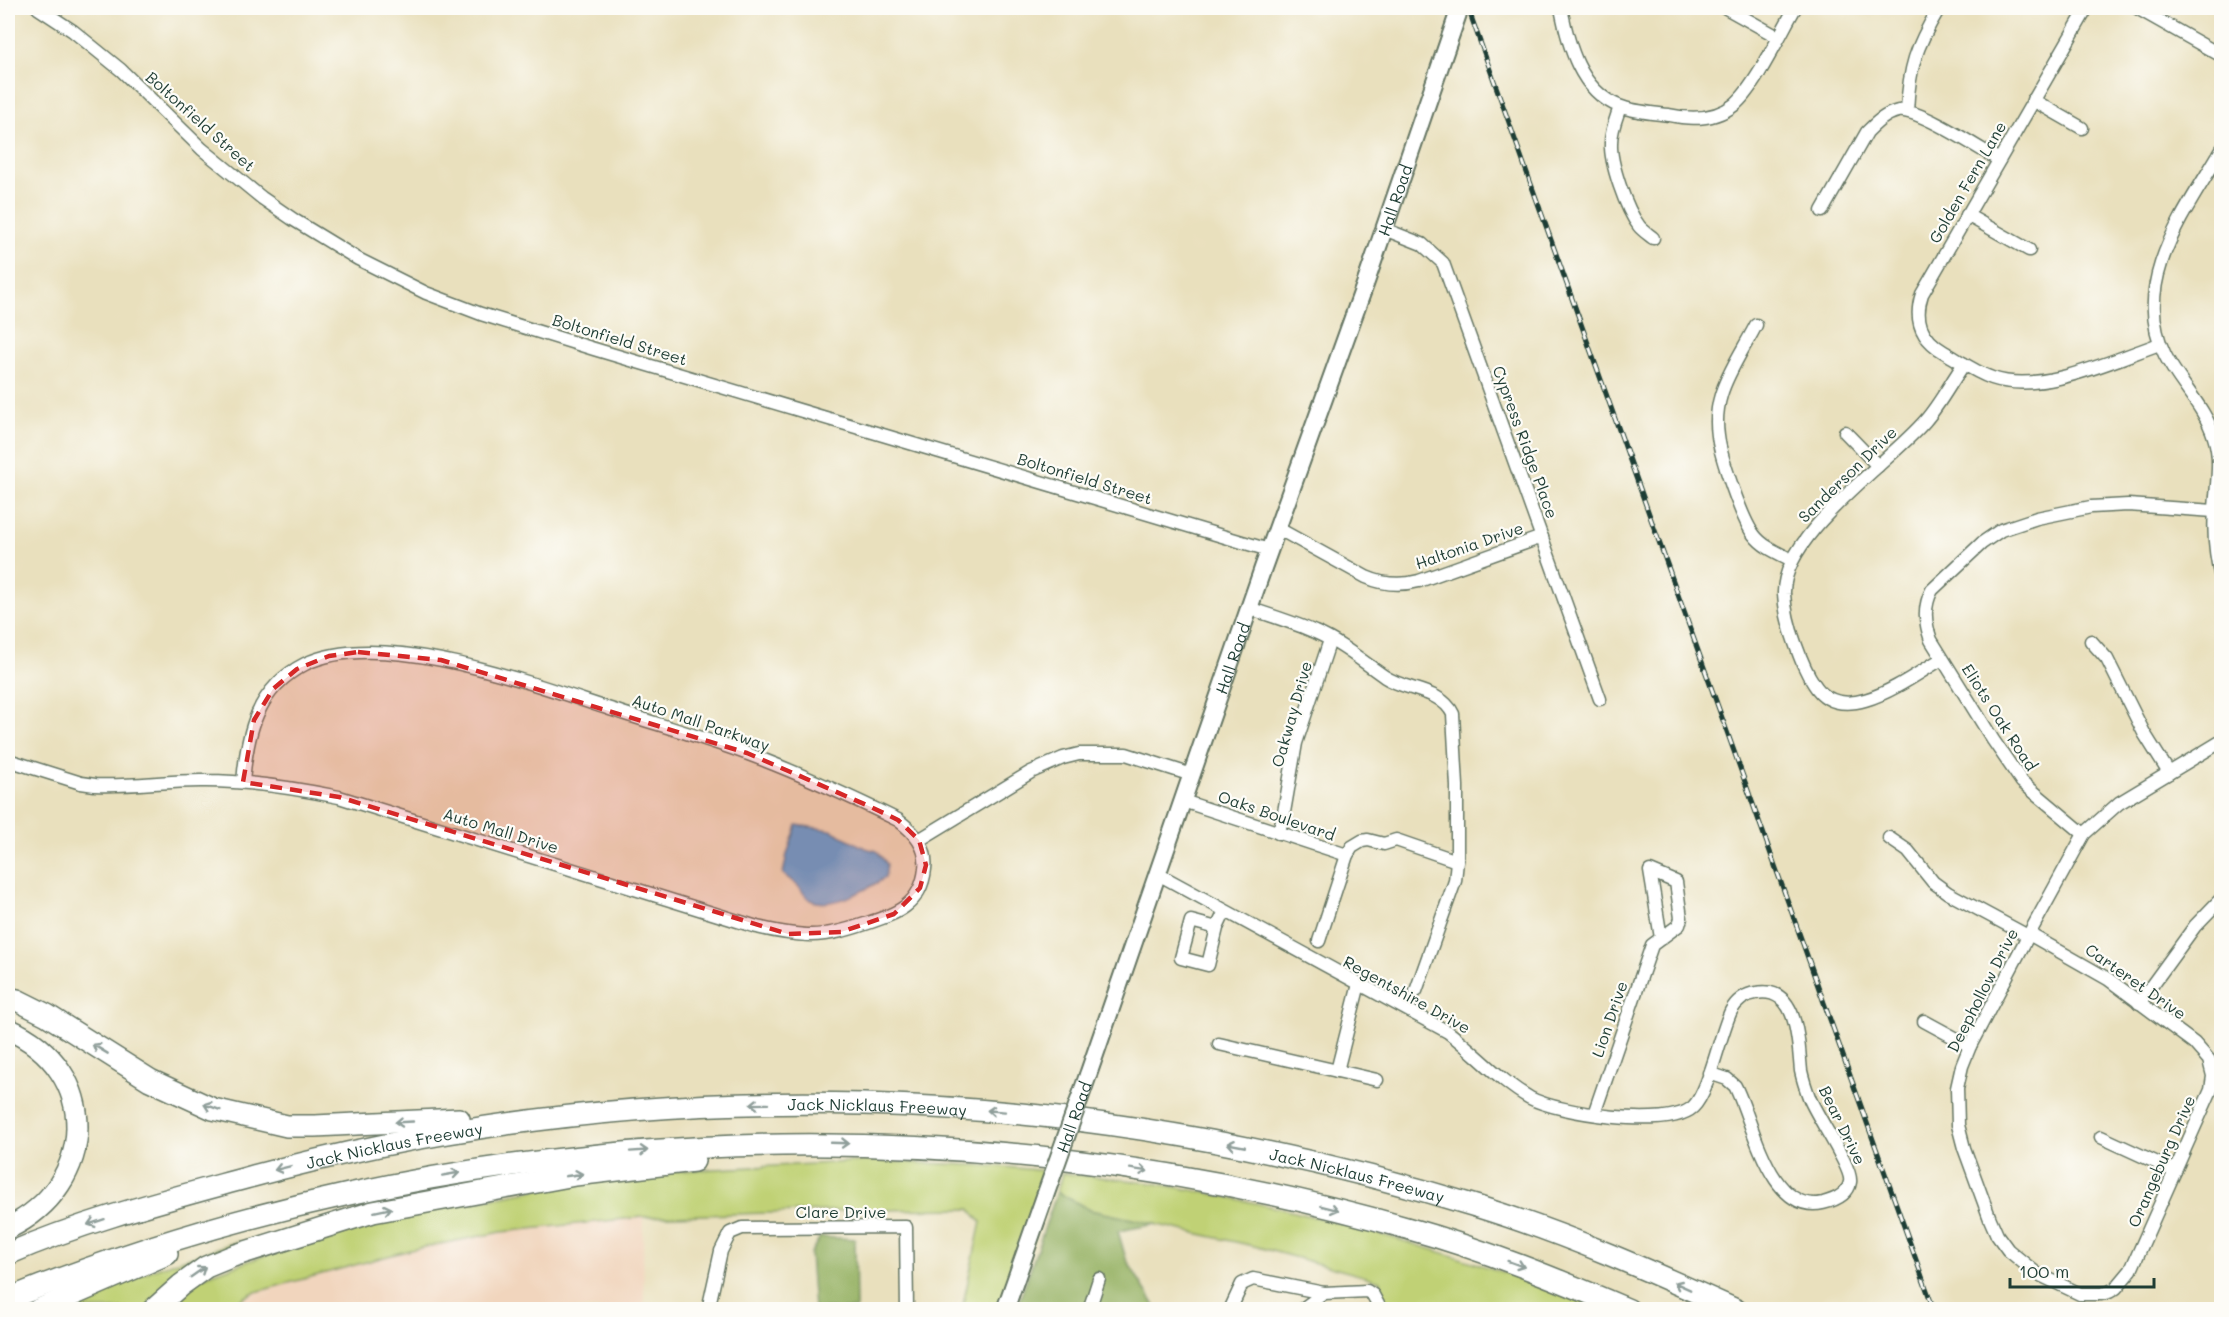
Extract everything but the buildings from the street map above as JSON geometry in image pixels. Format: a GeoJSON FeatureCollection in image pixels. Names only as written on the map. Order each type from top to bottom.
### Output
{"type":"FeatureCollection","features":[{"type":"Feature","properties":{"kind":"highway"},"geometry":{"type":"LineString","coordinates":[[8,998],[17,1000],[47,1016],[159,1084],[213,1108],[249,1118],[287,1126],[315,1126],[568,1116]]}},
{"type":"Feature","properties":{"kind":"highway"},"geometry":{"type":"LineString","coordinates":[[8,1029],[34,1044],[56,1065],[70,1090],[77,1121],[74,1154],[63,1181],[46,1202],[26,1219],[8,1228]]}},
{"type":"Feature","properties":{"kind":"highway","name":"Jack Nicklaus Freeway"},"geometry":{"type":"LineString","coordinates":[[8,1254],[40,1240],[156,1202],[299,1164],[450,1132],[568,1116],[695,1106],[835,1102],[1028,1114],[1163,1131],[1301,1158],[1478,1207],[1581,1244],[1736,1310]]}},
{"type":"Feature","properties":{"kind":"highway"},"geometry":{"type":"LineString","coordinates":[[8,1299],[120,1257],[209,1229],[323,1199],[477,1170],[560,1158],[618,1152],[830,1143],[954,1148],[1081,1161],[1242,1187],[1408,1228],[1469,1247],[1561,1281],[1629,1310]]}},
{"type":"Feature","properties":{"kind":"highway"},"geometry":{"type":"LineString","coordinates":[[153,1310],[206,1267],[233,1256],[373,1212],[575,1175],[681,1162],[709,1161],[740,1146]]}},
{"type":"Feature","properties":{"kind":"highway"},"geometry":{"type":"LineString","coordinates":[[38,1310],[160,1258],[209,1229]]}},
{"type":"Feature","properties":{"kind":"main road","name":"Hall Road"},"geometry":{"type":"LineString","coordinates":[[1005,1310],[1460,8]]}},
{"type":"Feature","properties":{"kind":"street","name":"Boltonfield Street"},"geometry":{"type":"LineString","coordinates":[[39,8],[73,31],[121,70],[202,149],[262,198],[358,260],[426,293],[481,314],[594,349],[1269,550]]}},
{"type":"Feature","properties":{"kind":"street"},"geometry":{"type":"LineString","coordinates":[[1561,8],[1565,30],[1586,79],[1607,100],[1620,107],[1699,119],[1722,113],[1742,97],[1795,8]]}},
{"type":"Feature","properties":{"kind":"street"},"geometry":{"type":"LineString","coordinates":[[1726,8],[1778,38]]}},
{"type":"Feature","properties":{"kind":"street","name":"Golden Fern Lane"},"geometry":{"type":"LineString","coordinates":[[1964,364],[1933,344],[1919,323],[1917,308],[1922,294],[2087,8]]}},
{"type":"Feature","properties":{"kind":"street"},"geometry":{"type":"LineString","coordinates":[[2137,8],[2222,56]]}},
{"type":"Feature","properties":{"kind":"street"},"geometry":{"type":"LineString","coordinates":[[1907,111],[1915,51],[1938,10]]}},
{"type":"Feature","properties":{"kind":"street"},"geometry":{"type":"LineString","coordinates":[[2033,100],[2082,128]]}},
{"type":"Feature","properties":{"kind":"street"},"geometry":{"type":"LineString","coordinates":[[1620,107],[1611,137],[1613,164],[1639,227],[1653,238]]}},
{"type":"Feature","properties":{"kind":"street"},"geometry":{"type":"LineString","coordinates":[[1822,211],[1867,132],[1876,122],[1888,115],[1907,111],[1928,119],[1999,160]]}},
{"type":"Feature","properties":{"kind":"street"},"geometry":{"type":"LineString","coordinates":[[2221,151],[2169,239],[2157,273],[2154,296],[2160,344],[2218,434],[2218,470],[2214,511],[2215,540],[2222,582]]}},
{"type":"Feature","properties":{"kind":"street"},"geometry":{"type":"LineString","coordinates":[[1967,215],[2029,250]]}},
{"type":"Feature","properties":{"kind":"street","name":"Cypress Ridge Place"},"geometry":{"type":"LineString","coordinates":[[1384,230],[1422,244],[1443,263],[1600,699]]}},
{"type":"Feature","properties":{"kind":"street"},"geometry":{"type":"LineString","coordinates":[[1756,325],[1721,393],[1717,415],[1718,437],[1722,456],[1745,520],[1753,534],[1764,545],[1792,560]]}},
{"type":"Feature","properties":{"kind":"street"},"geometry":{"type":"LineString","coordinates":[[1964,364],[1977,372],[2002,380],[2027,383],[2045,381],[2160,344]]}},
{"type":"Feature","properties":{"kind":"street","name":"Sanderson Drive"},"geometry":{"type":"LineString","coordinates":[[1942,659],[1879,695],[1857,704],[1833,700],[1816,688],[1805,671],[1789,624],[1784,592],[1792,560],[1810,531],[1926,420],[1964,364]]}},
{"type":"Feature","properties":{"kind":"street"},"geometry":{"type":"LineString","coordinates":[[1845,432],[1878,466]]}},
{"type":"Feature","properties":{"kind":"street","name":"Eliots Oak Road"},"geometry":{"type":"LineString","coordinates":[[2084,834],[2022,782],[1993,740],[1931,640],[1925,624],[1925,611],[1929,596],[1932,590],[1982,543],[2001,530],[2037,518],[2091,507],[2128,506],[2214,511]]}},
{"type":"Feature","properties":{"kind":"street","name":"Haltonia Drive"},"geometry":{"type":"LineString","coordinates":[[1277,528],[1366,577],[1392,584],[1419,581],[1542,537]]}},
{"type":"Feature","properties":{"kind":"street"},"geometry":{"type":"LineString","coordinates":[[1249,608],[1315,632],[1362,659],[1386,678],[1414,687],[1440,699],[1450,707],[1455,725],[1457,861],[1455,884],[1416,992]]}},
{"type":"Feature","properties":{"kind":"street","name":"Oakway Drive"},"geometry":{"type":"LineString","coordinates":[[1278,833],[1283,818],[1296,743],[1330,640]]}},
{"type":"Feature","properties":{"kind":"street"},"geometry":{"type":"LineString","coordinates":[[2091,641],[2107,658],[2144,734],[2169,772]]}},
{"type":"Feature","properties":{"kind":"street","name":"Auto Mall Parkway"},"geometry":{"type":"LineString","coordinates":[[243,782],[248,736],[254,720],[262,704],[285,677],[307,663],[329,656],[369,652],[405,655],[476,668],[747,753],[880,811],[913,831],[919,840]]}},
{"type":"Feature","properties":{"kind":"street","name":"Deephollow Drive"},"geometry":{"type":"LineString","coordinates":[[2109,1292],[2091,1295],[2069,1291],[2021,1263],[2008,1250],[1997,1235],[1964,1148],[1958,1125],[1957,1088],[1962,1066],[1971,1046],[2084,834],[2119,803],[2222,741]]}},
{"type":"Feature","properties":{"kind":"street"},"geometry":{"type":"LineString","coordinates":[[919,840],[1030,772],[1062,758],[1078,754],[1125,754],[1192,775]]}},
{"type":"Feature","properties":{"kind":"street","name":"Auto Mall Drive"},"geometry":{"type":"LineString","coordinates":[[8,760],[81,783],[95,785],[243,782],[339,797],[757,927],[788,934],[813,936],[841,932],[894,914],[902,909],[914,898],[924,876],[925,855],[919,840]]}},
{"type":"Feature","properties":{"kind":"street","name":"Oaks Boulevard"},"geometry":{"type":"LineString","coordinates":[[1183,801],[1347,855],[1352,847],[1362,841],[1368,840],[1384,844],[1396,840],[1457,861]]}},
{"type":"Feature","properties":{"kind":"street","name":"Carteret Drive"},"geometry":{"type":"LineString","coordinates":[[1889,838],[1908,851],[1933,882],[1948,893],[2092,969],[2201,1048],[2211,1068]]}},
{"type":"Feature","properties":{"kind":"street"},"geometry":{"type":"LineString","coordinates":[[1319,941],[1347,855]]}},
{"type":"Feature","properties":{"kind":"street","name":"Lion Drive"},"geometry":{"type":"LineString","coordinates":[[1594,1114],[1652,945],[1679,925],[1681,918],[1676,882],[1650,871],[1661,938]]}},
{"type":"Feature","properties":{"kind":"street","name":"Regentshire Drive"},"geometry":{"type":"LineString","coordinates":[[1158,874],[1448,1032],[1530,1098],[1557,1108],[1594,1114],[1656,1118],[1681,1115],[1698,1101],[1735,1004],[1746,996],[1758,992],[1767,992],[1782,999]]}},
{"type":"Feature","properties":{"kind":"street"},"geometry":{"type":"LineString","coordinates":[[2139,1003],[2195,926],[2222,898]]}},
{"type":"Feature","properties":{"kind":"street"},"geometry":{"type":"LineString","coordinates":[[1217,928],[1225,911]]}},
{"type":"Feature","properties":{"kind":"street"},"geometry":{"type":"LineString","coordinates":[[1337,1071],[1359,984]]}},
{"type":"Feature","properties":{"kind":"street","name":"Bear Drive"},"geometry":{"type":"LineString","coordinates":[[1709,1073],[1727,1079],[1735,1086],[1763,1157],[1784,1190],[1793,1198],[1810,1204],[1826,1202],[1842,1196],[1848,1190],[1851,1181],[1850,1172],[1822,1126],[1809,1098],[1802,1074],[1793,1014],[1782,999]]}},
{"type":"Feature","properties":{"kind":"street"},"geometry":{"type":"LineString","coordinates":[[1924,1021],[1971,1046]]}},
{"type":"Feature","properties":{"kind":"street"},"geometry":{"type":"LineString","coordinates":[[1219,1044],[1377,1080]]}},
{"type":"Feature","properties":{"kind":"street","name":"Orangeburg Drive"},"geometry":{"type":"LineString","coordinates":[[2109,1292],[2116,1288],[2131,1270],[2211,1090],[2211,1068]]}},
{"type":"Feature","properties":{"kind":"street"},"geometry":{"type":"LineString","coordinates":[[2101,1137],[2175,1171]]}},
{"type":"Feature","properties":{"kind":"street","name":"Clare Drive"},"geometry":{"type":"LineString","coordinates":[[708,1310],[721,1251],[730,1233],[742,1228],[906,1227],[907,1310]]}},
{"type":"Feature","properties":{"kind":"street"},"geometry":{"type":"LineString","coordinates":[[1089,1310],[1099,1279]]}},
{"type":"Feature","properties":{"kind":"street"},"geometry":{"type":"LineString","coordinates":[[1230,1310],[1234,1297],[1242,1284],[1253,1279],[1324,1293],[1367,1291],[1373,1295],[1381,1310]]}},
{"type":"Feature","properties":{"kind":"street"},"geometry":{"type":"LineString","coordinates":[[1301,1310],[1324,1293]]}},
{"type":"Feature","properties":{"kind":"highlighted area"},"geometry":{"type":"Polygon","coordinates":[[[358,652],[441,660],[747,753],[871,807],[898,820],[919,840],[926,865],[920,888],[894,914],[841,932],[788,934],[339,797],[243,782],[254,720],[273,689],[297,669],[329,656],[358,652]]]}},
{"type":"Feature","properties":{"kind":"shaded area"},"geometry":{"type":"Polygon","coordinates":[[[643,1217],[644,1309],[225,1310],[252,1293],[410,1250],[501,1232],[643,1217]]]}},
{"type":"Feature","properties":{"kind":"green space"},"geometry":{"type":"Polygon","coordinates":[[[871,1161],[997,1166],[1046,1171],[998,1309],[962,1309],[981,1222],[970,1209],[643,1217],[501,1232],[410,1250],[252,1293],[225,1309],[161,1310],[195,1280],[351,1225],[618,1174],[871,1161]]]}},
{"type":"Feature","properties":{"kind":"green space"},"geometry":{"type":"Polygon","coordinates":[[[1062,1173],[1158,1184],[1329,1220],[1441,1252],[1606,1309],[1379,1309],[1381,1281],[1254,1246],[1090,1210],[1057,1192],[1062,1173]]]}},
{"type":"Feature","properties":{"kind":"green space"},"geometry":{"type":"Polygon","coordinates":[[[1057,1192],[1090,1210],[1156,1224],[1118,1231],[1126,1259],[1157,1309],[1016,1310],[1057,1192]]]}},
{"type":"Feature","properties":{"kind":"green space"},"geometry":{"type":"Polygon","coordinates":[[[820,1237],[855,1239],[856,1309],[814,1309],[810,1254],[820,1237]]]}},
{"type":"Feature","properties":{"kind":"green space"},"geometry":{"type":"Polygon","coordinates":[[[239,1241],[147,1309],[55,1310],[157,1268],[239,1241]]]}},
{"type":"Feature","properties":{"kind":"water"},"geometry":{"type":"Polygon","coordinates":[[[797,825],[831,830],[865,848],[877,851],[887,864],[885,878],[839,900],[819,902],[810,900],[783,874],[797,825]]]}},
{"type":"Feature","properties":{"kind":"railway"},"geometry":{"type":"LineString","coordinates":[[1468,8],[1934,1310]]}}]}
